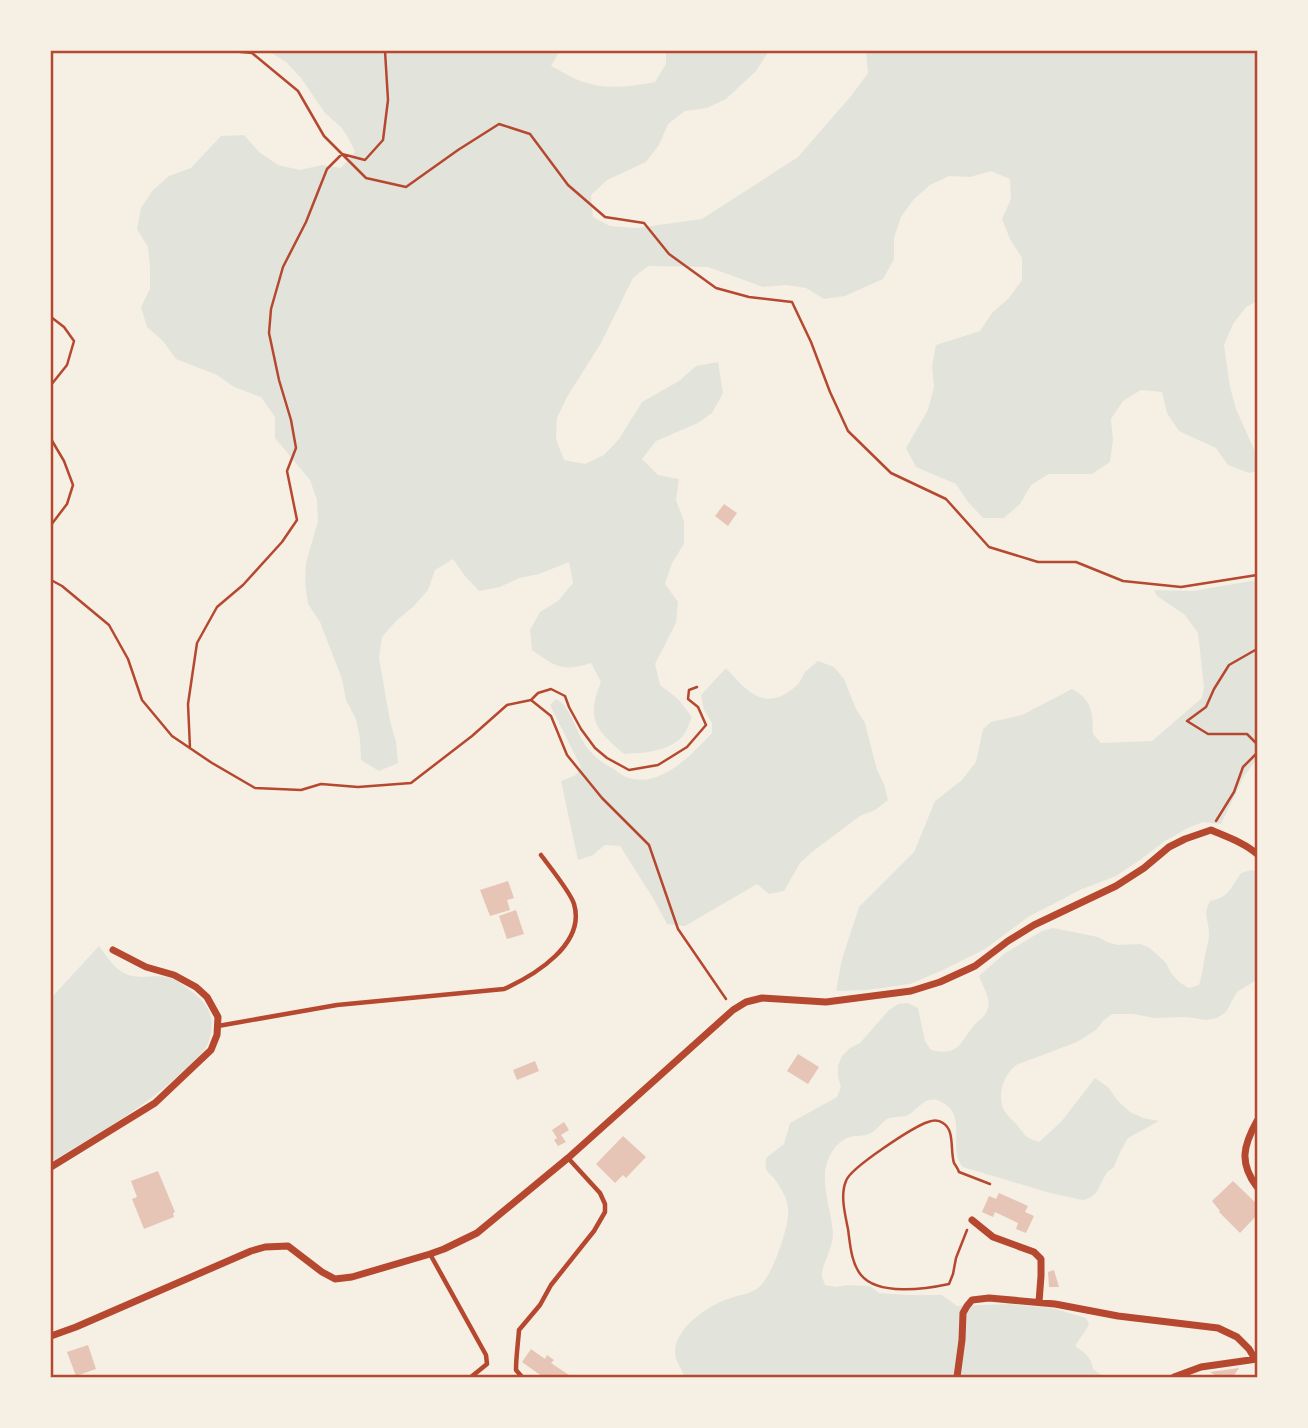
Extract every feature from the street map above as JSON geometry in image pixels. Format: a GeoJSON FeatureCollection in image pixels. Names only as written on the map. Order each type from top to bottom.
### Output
{"type":"FeatureCollection","features":[{"type":"Feature","properties":{"kind":"street"},"geometry":{"type":"LineString","coordinates":[[51,1336],[265,1247],[288,1246],[335,1279],[352,1277],[444,1249],[477,1233],[568,1158],[733,1010],[746,1002],[762,998],[826,1002],[911,991],[940,982],[975,966],[1034,925],[1116,886],[1169,847],[1211,830],[1233,839],[1257,854]]}},
{"type":"Feature","properties":{"kind":"street"},"geometry":{"type":"LineString","coordinates":[[51,1167],[155,1103],[211,1050],[217,1035],[218,1017],[208,997],[174,975],[146,967],[113,950]]}},
{"type":"Feature","properties":{"kind":"street"},"geometry":{"type":"LineString","coordinates":[[1257,1121],[1248,1136],[1244,1153],[1247,1169],[1257,1187]]}},
{"type":"Feature","properties":{"kind":"street"},"geometry":{"type":"LineString","coordinates":[[971,1220],[993,1237],[1034,1252],[1041,1259],[1039,1302]]}},
{"type":"Feature","properties":{"kind":"street"},"geometry":{"type":"LineString","coordinates":[[957,1377],[963,1313],[972,1300],[989,1298],[1055,1304],[1118,1316],[1218,1328],[1237,1337],[1256,1359],[1201,1367],[1174,1377]]}},
{"type":"Feature","properties":{"kind":"lane"},"geometry":{"type":"LineString","coordinates":[[218,1026],[337,1005],[504,989],[522,981],[561,952],[573,932],[576,916],[574,902],[541,855]]}},
{"type":"Feature","properties":{"kind":"lane"},"geometry":{"type":"LineString","coordinates":[[522,1377],[516,1370],[519,1331],[541,1305],[551,1285],[606,1212],[606,1204],[600,1193],[568,1158]]}},
{"type":"Feature","properties":{"kind":"lane"},"geometry":{"type":"LineString","coordinates":[[430,1254],[486,1355],[487,1364],[471,1377]]}},
{"type":"Feature","properties":{"kind":"path"},"geometry":{"type":"LineString","coordinates":[[231,51],[252,52],[298,91],[324,136],[366,178],[406,187],[499,124],[530,134],[568,185],[606,217],[644,223],[669,254],[716,288],[749,297],[792,302],[848,431],[891,473],[946,499],[989,547],[1038,562],[1076,562],[1123,580],[1181,587],[1257,575]]}},
{"type":"Feature","properties":{"kind":"path"},"geometry":{"type":"LineString","coordinates":[[342,154],[365,160],[383,140],[388,100],[385,51]]}},
{"type":"Feature","properties":{"kind":"path"},"geometry":{"type":"LineString","coordinates":[[190,748],[187,704],[197,643],[217,607],[243,585],[282,542],[297,520],[287,471],[296,449],[269,333],[271,309],[283,267],[306,222],[327,169],[342,154]]}},
{"type":"Feature","properties":{"kind":"path"},"geometry":{"type":"LineString","coordinates":[[51,317],[64,327],[74,341],[67,365],[51,384]]}},
{"type":"Feature","properties":{"kind":"path"},"geometry":{"type":"LineString","coordinates":[[51,439],[64,461],[73,485],[67,504],[51,525]]}},
{"type":"Feature","properties":{"kind":"path"},"geometry":{"type":"LineString","coordinates":[[51,580],[110,625],[128,659],[142,700],[172,736],[255,788],[301,790],[321,784],[358,788],[411,783],[507,705],[531,700],[551,689],[565,696],[581,729],[595,748],[607,758],[629,770],[658,765],[687,747],[706,725],[698,707],[688,699],[689,690],[696,687]]}},
{"type":"Feature","properties":{"kind":"path"},"geometry":{"type":"LineString","coordinates":[[1257,649],[1229,665],[1206,707],[1187,721],[1208,734],[1247,734],[1257,744]]}},
{"type":"Feature","properties":{"kind":"path"},"geometry":{"type":"LineString","coordinates":[[531,700],[551,716],[567,755],[602,798],[649,845],[678,929],[733,1010]]}},
{"type":"Feature","properties":{"kind":"path"},"geometry":{"type":"LineString","coordinates":[[1211,830],[1234,792],[1243,767],[1257,753]]}},
{"type":"Feature","properties":{"kind":"path"},"geometry":{"type":"LineString","coordinates":[[971,1220],[949,1284],[932,1288],[883,1287],[860,1275],[852,1255],[844,1186],[847,1177],[855,1169],[929,1121],[937,1120],[949,1129],[954,1163],[960,1172],[990,1184]]}},
{"type":"Feature","properties":{"kind":"shaded area"},"geometry":{"type":"Polygon","coordinates":[[[268,51],[560,51],[551,66],[582,82],[612,87],[655,82],[666,64],[666,51],[769,51],[756,71],[726,99],[707,108],[685,111],[668,124],[659,145],[646,162],[607,180],[591,195],[593,217],[610,226],[636,228],[702,219],[798,157],[868,73],[866,51],[1257,51],[1257,301],[1246,307],[1233,324],[1224,345],[1230,387],[1236,409],[1257,456],[1257,471],[1249,473],[1228,465],[1216,448],[1179,431],[1167,413],[1162,392],[1141,390],[1123,401],[1111,419],[1113,440],[1110,462],[1092,474],[1049,474],[1031,485],[1020,504],[1004,518],[983,518],[956,484],[916,467],[906,448],[928,410],[934,387],[932,366],[936,345],[980,331],[992,313],[1009,298],[1022,280],[1022,258],[1002,219],[1011,199],[1010,179],[991,171],[970,177],[949,176],[930,185],[914,199],[901,217],[894,238],[894,259],[883,279],[845,296],[824,299],[806,288],[786,285],[763,287],[708,267],[648,266],[633,278],[601,343],[567,397],[557,418],[556,439],[564,460],[585,464],[604,455],[619,439],[642,402],[679,381],[696,366],[718,362],[723,393],[712,413],[698,423],[656,441],[642,459],[658,475],[679,479],[676,500],[684,521],[684,544],[672,563],[665,584],[678,602],[676,623],[655,664],[660,685],[678,699],[692,717],[685,733],[676,742],[662,749],[624,754],[606,737],[596,722],[594,705],[601,682],[591,663],[573,667],[560,666],[532,650],[530,630],[540,612],[558,601],[573,583],[569,562],[500,587],[479,591],[453,559],[435,570],[428,590],[382,637],[379,658],[398,763],[379,771],[361,760],[356,719],[346,700],[342,679],[320,622],[308,604],[306,563],[318,521],[317,500],[310,480],[275,438],[275,417],[261,397],[234,387],[217,375],[176,359],[163,341],[147,327],[141,307],[150,289],[150,268],[148,247],[137,229],[141,208],[153,190],[169,176],[191,168],[221,136],[244,135],[259,152],[278,165],[300,170],[322,165],[341,168],[355,152],[341,127],[325,113],[301,78],[286,62],[268,51]]]}},
{"type":"Feature","properties":{"kind":"shaded area"},"geometry":{"type":"Polygon","coordinates":[[[1257,580],[1257,759],[1244,776],[1221,824],[1203,822],[1188,828],[1116,876],[1082,889],[1028,917],[985,949],[943,970],[910,984],[836,991],[842,959],[859,907],[914,852],[935,801],[962,780],[976,762],[983,729],[991,722],[1022,715],[1072,689],[1087,702],[1092,714],[1093,734],[1101,743],[1152,741],[1202,698],[1204,687],[1198,633],[1185,615],[1157,596],[1154,590],[1193,591],[1257,580]]]}},
{"type":"Feature","properties":{"kind":"shaded area"},"geometry":{"type":"Polygon","coordinates":[[[818,661],[834,667],[844,679],[865,723],[888,800],[875,810],[860,816],[812,852],[800,863],[784,891],[769,894],[757,884],[685,926],[667,924],[620,846],[605,845],[593,855],[578,860],[561,781],[576,775],[581,767],[550,705],[556,699],[565,707],[584,743],[596,757],[626,777],[651,779],[685,760],[712,733],[712,723],[704,710],[701,695],[726,668],[749,691],[758,696],[775,698],[796,686],[805,672],[818,661]]]}},
{"type":"Feature","properties":{"kind":"shaded area"},"geometry":{"type":"Polygon","coordinates":[[[1257,871],[1257,976],[1255,981],[1237,992],[1226,1012],[1217,1018],[1206,1020],[1112,1014],[1096,1030],[1077,1042],[1016,1065],[1004,1080],[1001,1099],[1005,1112],[1026,1136],[1039,1142],[1061,1122],[1095,1078],[1108,1087],[1130,1112],[1159,1121],[1128,1138],[1114,1167],[1107,1172],[1096,1193],[1090,1198],[1083,1200],[1050,1193],[963,1167],[957,1152],[955,1118],[945,1104],[933,1100],[925,1102],[908,1115],[887,1119],[868,1134],[845,1139],[835,1147],[825,1170],[833,1234],[822,1270],[825,1285],[870,1286],[879,1293],[942,1295],[957,1306],[1009,1304],[1052,1308],[1086,1318],[1089,1325],[1075,1346],[1091,1361],[1093,1369],[1104,1377],[684,1377],[675,1353],[676,1344],[686,1327],[720,1302],[758,1288],[778,1255],[787,1224],[788,1205],[782,1190],[766,1170],[766,1158],[784,1144],[790,1123],[837,1097],[841,1087],[838,1066],[842,1056],[860,1043],[889,1010],[898,1004],[908,1003],[918,1008],[925,1041],[931,1050],[953,1050],[987,1011],[989,1004],[979,976],[1004,954],[1042,931],[1053,928],[1098,937],[1118,945],[1140,944],[1150,948],[1166,963],[1179,982],[1189,988],[1199,985],[1209,939],[1206,914],[1210,901],[1228,891],[1241,873],[1257,871]]]}},
{"type":"Feature","properties":{"kind":"shaded area"},"geometry":{"type":"Polygon","coordinates":[[[99,946],[124,973],[136,977],[160,976],[173,979],[195,994],[209,1012],[211,1034],[207,1046],[199,1056],[164,1088],[117,1122],[51,1162],[51,998],[99,946]]]}},
{"type":"Feature","properties":{"kind":"building"},"geometry":{"type":"Polygon","coordinates":[[[724,504],[737,513],[728,526],[715,516],[724,504]]]}},
{"type":"Feature","properties":{"kind":"building"},"geometry":{"type":"Polygon","coordinates":[[[508,881],[514,898],[507,900],[510,910],[490,916],[480,890],[508,881]]]}},
{"type":"Feature","properties":{"kind":"building"},"geometry":{"type":"Polygon","coordinates":[[[516,910],[524,934],[507,939],[499,916],[516,910]]]}},
{"type":"Feature","properties":{"kind":"building"},"geometry":{"type":"Polygon","coordinates":[[[798,1054],[819,1067],[808,1084],[787,1071],[798,1054]]]}},
{"type":"Feature","properties":{"kind":"building"},"geometry":{"type":"Polygon","coordinates":[[[535,1061],[539,1071],[517,1080],[513,1070],[535,1061]]]}},
{"type":"Feature","properties":{"kind":"building"},"geometry":{"type":"Polygon","coordinates":[[[564,1122],[569,1130],[561,1135],[566,1142],[558,1146],[552,1130],[564,1122]]]}},
{"type":"Feature","properties":{"kind":"building"},"geometry":{"type":"Polygon","coordinates":[[[623,1136],[646,1157],[626,1178],[623,1175],[615,1183],[596,1164],[623,1136]]]}},
{"type":"Feature","properties":{"kind":"building"},"geometry":{"type":"Polygon","coordinates":[[[158,1171],[175,1212],[174,1217],[144,1229],[132,1199],[137,1197],[131,1181],[158,1171]]]}},
{"type":"Feature","properties":{"kind":"building"},"geometry":{"type":"Polygon","coordinates":[[[1233,1181],[1257,1204],[1257,1215],[1240,1233],[1212,1201],[1233,1181]]]}},
{"type":"Feature","properties":{"kind":"building"},"geometry":{"type":"Polygon","coordinates":[[[999,1193],[1028,1206],[1025,1212],[1034,1216],[1026,1233],[1016,1229],[1018,1223],[995,1212],[993,1217],[982,1212],[989,1196],[996,1199],[999,1193]]]}},
{"type":"Feature","properties":{"kind":"building"},"geometry":{"type":"Polygon","coordinates":[[[1054,1270],[1059,1287],[1049,1287],[1048,1272],[1054,1270]]]}},
{"type":"Feature","properties":{"kind":"building"},"geometry":{"type":"Polygon","coordinates":[[[88,1345],[96,1369],[76,1376],[67,1352],[88,1345]]]}},
{"type":"Feature","properties":{"kind":"building"},"geometry":{"type":"Polygon","coordinates":[[[531,1349],[545,1359],[547,1355],[554,1360],[551,1363],[572,1377],[543,1377],[522,1362],[531,1349]]]}},
{"type":"Feature","properties":{"kind":"building"},"geometry":{"type":"Polygon","coordinates":[[[1239,1368],[1233,1377],[1218,1377],[1210,1372],[1239,1368]]]}}]}
